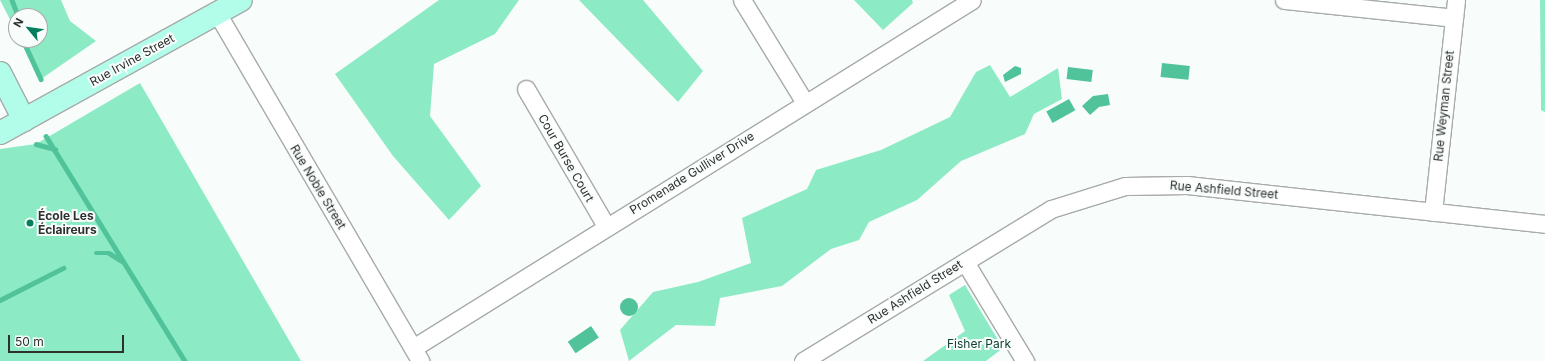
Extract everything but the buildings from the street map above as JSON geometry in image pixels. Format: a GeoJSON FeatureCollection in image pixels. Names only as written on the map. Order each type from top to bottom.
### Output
{"type":"FeatureCollection","features":[{"type":"Feature","properties":{"kind":"street","name":"Rue Irvine Street"},"geometry":{"type":"LineString","coordinates":[[0,133],[241,0]]}},
{"type":"Feature","properties":{"kind":"street"},"geometry":{"type":"LineString","coordinates":[[742,0],[805,103]]}},
{"type":"Feature","properties":{"kind":"street","name":"Promenade Gulliver Drive"},"geometry":{"type":"LineString","coordinates":[[417,354],[606,226],[972,0]]}},
{"type":"Feature","properties":{"kind":"street"},"geometry":{"type":"LineString","coordinates":[[1284,0],[1454,18]]}},
{"type":"Feature","properties":{"kind":"street","name":"Rue Weyman Street"},"geometry":{"type":"LineString","coordinates":[[1433,212],[1456,0]]}},
{"type":"Feature","properties":{"kind":"street","name":"Rue Noble Street"},"geometry":{"type":"LineString","coordinates":[[217,13],[417,354]]}},
{"type":"Feature","properties":{"kind":"street"},"geometry":{"type":"LineString","coordinates":[[0,73],[24,120]]}},
{"type":"Feature","properties":{"kind":"street","name":"Cour Burse Court"},"geometry":{"type":"LineString","coordinates":[[526,90],[606,226]]}},
{"type":"Feature","properties":{"kind":"street","name":"Rue Ashfield Street"},"geometry":{"type":"LineString","coordinates":[[803,361],[1051,210],[1125,186],[1187,185],[1545,224]]}},
{"type":"Feature","properties":{"kind":"street"},"geometry":{"type":"LineString","coordinates":[[965,262],[1025,361]]}},
{"type":"Feature","properties":{"kind":"green space"},"geometry":{"type":"Polygon","coordinates":[[[0,0],[61,0],[70,21],[96,41],[41,79],[25,48],[48,48],[48,8],[8,8],[8,16],[0,0]]]}},
{"type":"Feature","properties":{"kind":"green space"},"geometry":{"type":"Polygon","coordinates":[[[439,0],[519,0],[495,34],[434,64],[430,116],[481,186],[449,220],[393,156],[335,74],[439,0]]]}},
{"type":"Feature","properties":{"kind":"green space"},"geometry":{"type":"Polygon","coordinates":[[[579,0],[643,0],[703,71],[678,102],[579,0]]]}},
{"type":"Feature","properties":{"kind":"green space"},"geometry":{"type":"Polygon","coordinates":[[[854,0],[912,0],[913,3],[883,30],[854,0]]]}},
{"type":"Feature","properties":{"kind":"green space"},"geometry":{"type":"Polygon","coordinates":[[[1540,0],[1545,0],[1545,112],[1541,110],[1540,0]]]}},
{"type":"Feature","properties":{"kind":"green space"},"geometry":{"type":"Polygon","coordinates":[[[990,65],[1010,97],[1058,68],[1062,99],[1034,114],[1025,134],[961,161],[917,200],[869,222],[859,240],[831,249],[782,286],[720,298],[715,326],[676,325],[629,361],[620,330],[653,292],[698,282],[751,263],[742,218],[807,189],[816,170],[881,150],[950,117],[976,72],[990,65]]]}},
{"type":"Feature","properties":{"kind":"green space"},"geometry":{"type":"Polygon","coordinates":[[[140,83],[301,361],[0,361],[0,149],[36,144],[140,83]]]}},
{"type":"Feature","properties":{"kind":"green space","name":"Fisher Park"},"geometry":{"type":"Polygon","coordinates":[[[965,285],[1003,348],[986,361],[923,361],[965,331],[949,295],[965,285]]]}},
{"type":"Feature","properties":{"kind":"shaded area"},"geometry":{"type":"Polygon","coordinates":[[[1162,63],[1190,66],[1188,80],[1161,77],[1162,63]]]}},
{"type":"Feature","properties":{"kind":"shaded area"},"geometry":{"type":"Polygon","coordinates":[[[1015,66],[1021,68],[1021,74],[1005,82],[1003,75],[1015,66]]]}},
{"type":"Feature","properties":{"kind":"shaded area"},"geometry":{"type":"Polygon","coordinates":[[[1068,67],[1093,70],[1091,82],[1067,79],[1068,67]]]}},
{"type":"Feature","properties":{"kind":"shaded area"},"geometry":{"type":"Polygon","coordinates":[[[1108,94],[1110,105],[1099,107],[1090,115],[1082,106],[1093,96],[1108,94]]]}},
{"type":"Feature","properties":{"kind":"shaded area"},"geometry":{"type":"Polygon","coordinates":[[[1069,99],[1075,110],[1053,123],[1046,112],[1069,99]]]}},
{"type":"Feature","properties":{"kind":"shaded area"},"geometry":{"type":"Polygon","coordinates":[[[629,298],[635,301],[638,307],[635,313],[629,316],[623,313],[620,307],[623,301],[629,298]]]}},
{"type":"Feature","properties":{"kind":"shaded area"},"geometry":{"type":"Polygon","coordinates":[[[591,326],[599,338],[576,353],[568,342],[591,326]]]}},
{"type":"Feature","properties":{"kind":"waterway"},"geometry":{"type":"LineString","coordinates":[[12,0],[15,8]]}},
{"type":"Feature","properties":{"kind":"waterway"},"geometry":{"type":"LineString","coordinates":[[27,48],[41,79]]}},
{"type":"Feature","properties":{"kind":"waterway"},"geometry":{"type":"LineString","coordinates":[[46,136],[185,361]]}},
{"type":"Feature","properties":{"kind":"waterway"},"geometry":{"type":"LineString","coordinates":[[36,144],[55,149]]}},
{"type":"Feature","properties":{"kind":"waterway"},"geometry":{"type":"LineString","coordinates":[[96,253],[109,253],[122,261]]}},
{"type":"Feature","properties":{"kind":"waterway"},"geometry":{"type":"LineString","coordinates":[[0,300],[63,268]]}},
{"type":"Feature","properties":{"kind":"place","name":"École Les Éclaireurs"},"geometry":{"type":"Point","coordinates":[30,223]}}]}
